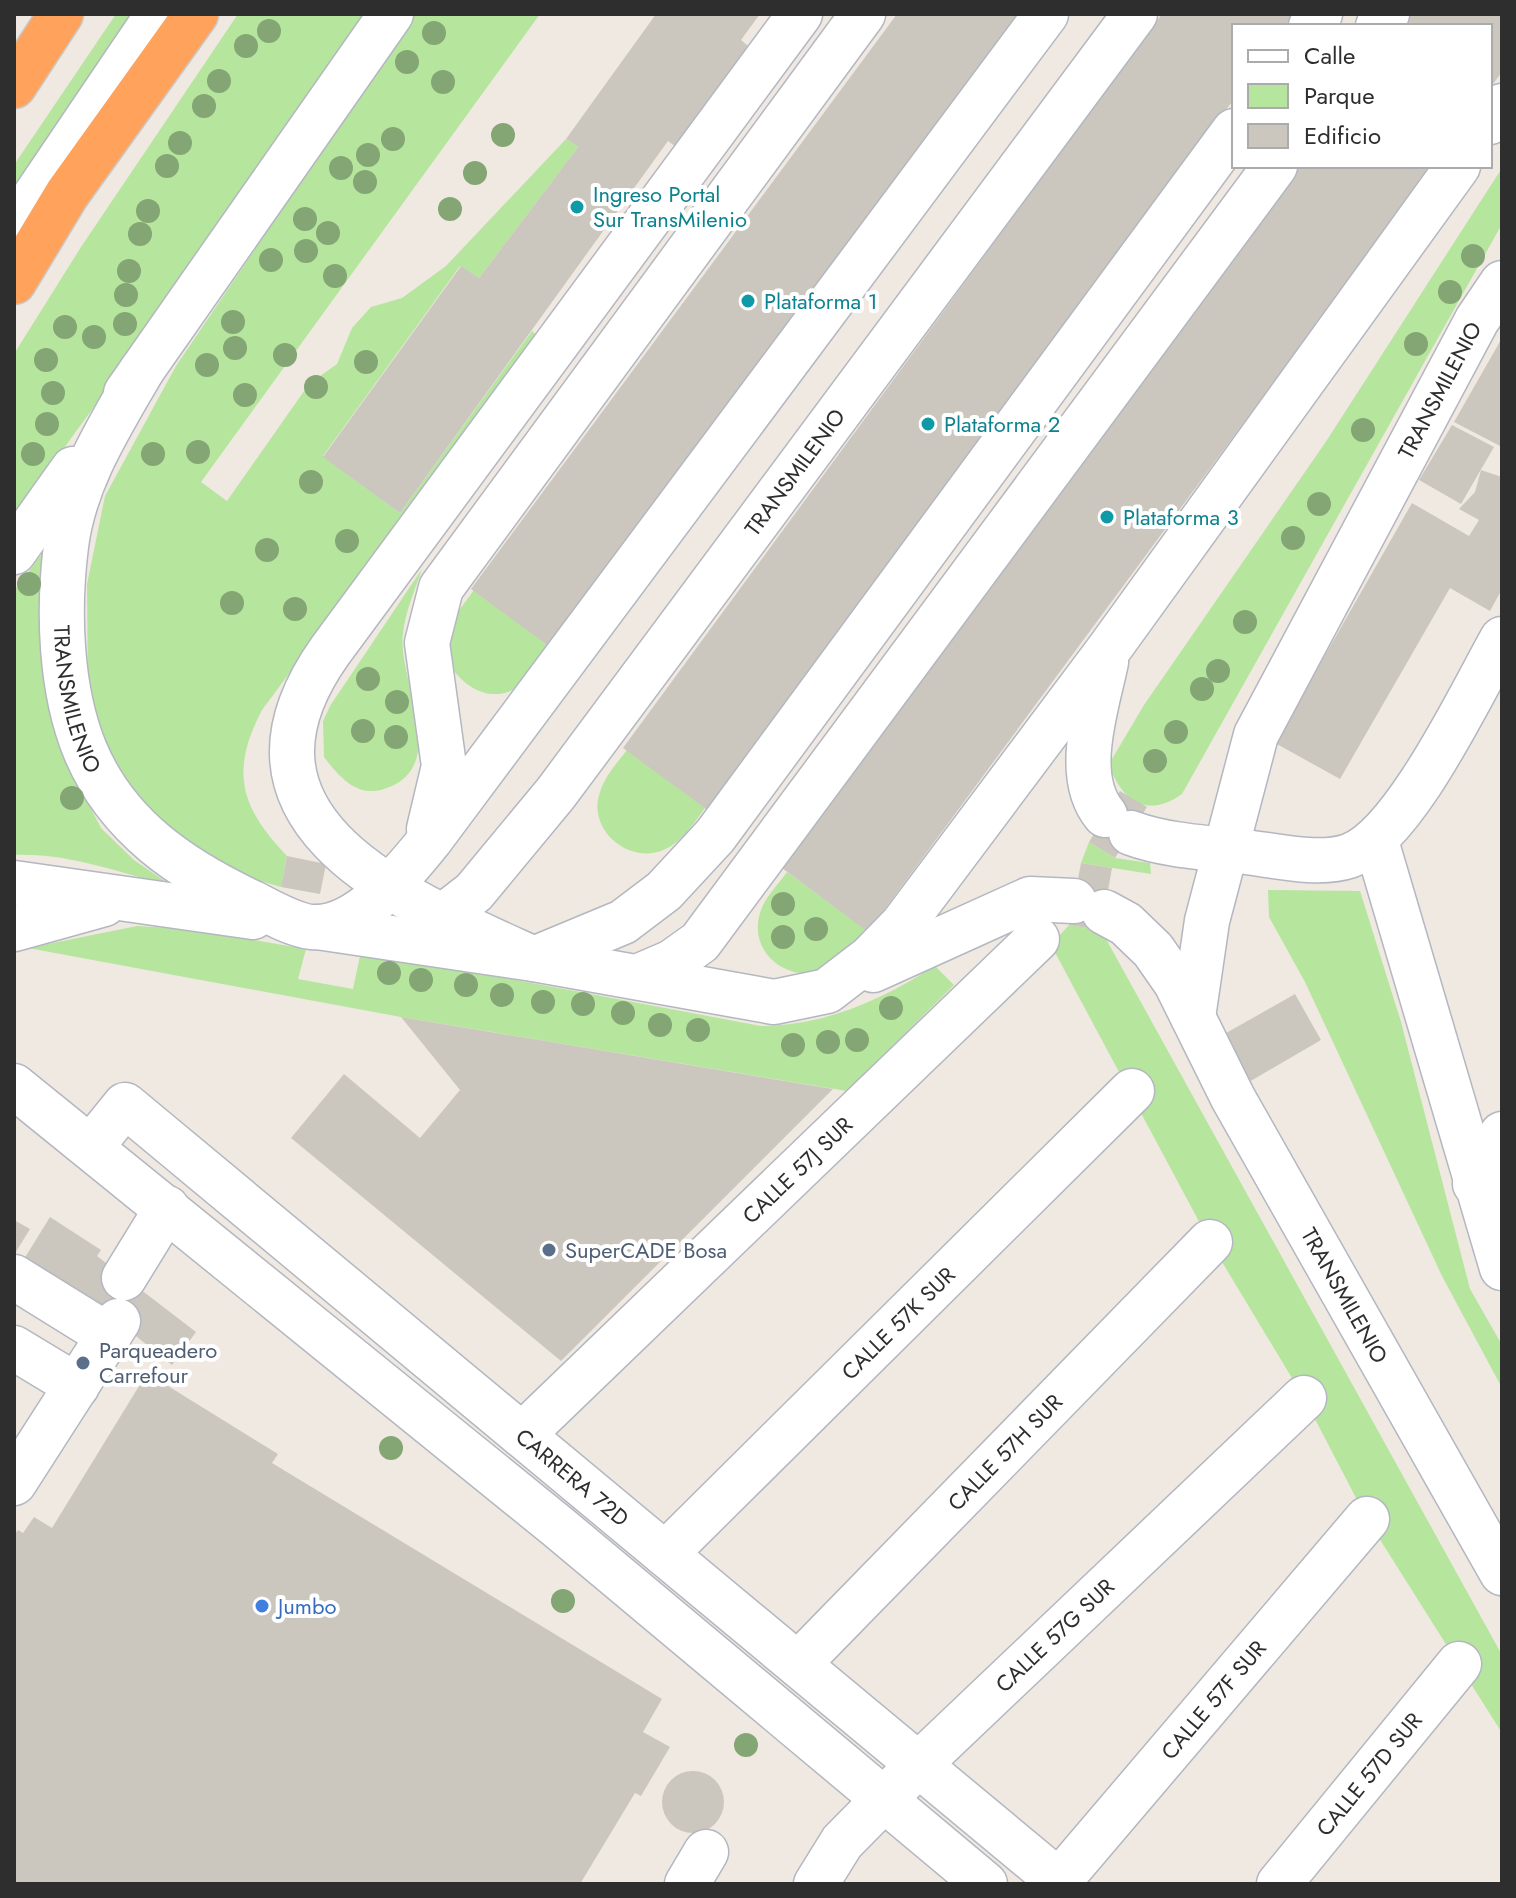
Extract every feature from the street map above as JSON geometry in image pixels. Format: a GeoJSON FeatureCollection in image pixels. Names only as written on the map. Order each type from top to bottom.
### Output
{"type":"FeatureCollection","features":[{"type":"Feature","properties":{"kind":"highway"},"geometry":{"type":"LineString","coordinates":[[19,66],[61,14]]}},
{"type":"Feature","properties":{"kind":"highway"},"geometry":{"type":"LineString","coordinates":[[14,282],[75,182],[196,14]]}},
{"type":"Feature","properties":{"kind":"street"},"geometry":{"type":"LineString","coordinates":[[14,227],[158,14]]}},
{"type":"Feature","properties":{"kind":"street","name":"TRANSMILENIO"},"geometry":{"type":"LineString","coordinates":[[14,552],[391,14]]}},
{"type":"Feature","properties":{"kind":"street","name":"TRANSMILENIO"},"geometry":{"type":"LineString","coordinates":[[426,929],[403,872],[323,831],[295,787],[290,735],[307,686],[800,14]]}},
{"type":"Feature","properties":{"kind":"street","name":"TRANSMILENIO"},"geometry":{"type":"LineString","coordinates":[[403,872],[435,813],[444,766],[439,720],[427,664],[432,614],[441,588],[863,14]]}},
{"type":"Feature","properties":{"kind":"street","name":"TRANSMILENIO"},"geometry":{"type":"LineString","coordinates":[[142,370],[88,466],[71,519],[63,605],[74,714],[85,749],[110,796],[145,837],[215,885],[311,927],[360,911],[403,872],[567,660],[1046,14]]}},
{"type":"Feature","properties":{"kind":"street","name":"TRANSMILENIO"},"geometry":{"type":"LineString","coordinates":[[426,929],[474,892],[565,782],[1135,14]]}},
{"type":"Feature","properties":{"kind":"street"},"geometry":{"type":"LineString","coordinates":[[534,959],[623,922],[664,891],[715,836],[1232,134]]}},
{"type":"Feature","properties":{"kind":"street"},"geometry":{"type":"LineString","coordinates":[[637,977],[672,962],[700,942],[1274,168]]}},
{"type":"Feature","properties":{"kind":"street","name":"TRANSMILENIO"},"geometry":{"type":"LineString","coordinates":[[827,991],[870,958],[903,924],[1109,649],[1457,168]]}},
{"type":"Feature","properties":{"kind":"street","name":"TRANSMILENIO"},"geometry":{"type":"LineString","coordinates":[[1193,1017],[1207,921],[1256,735],[1471,333],[1502,283]]}},
{"type":"Feature","properties":{"kind":"street"},"geometry":{"type":"LineString","coordinates":[[1502,639],[1426,773],[1376,841],[1502,1268]]}},
{"type":"Feature","properties":{"kind":"street","name":"TRANSMILENIO"},"geometry":{"type":"LineString","coordinates":[[1109,649],[1090,740],[1090,778],[1118,824],[1225,850],[1319,859],[1348,856],[1376,841]]}},
{"type":"Feature","properties":{"kind":"street","name":"TRANSMILENIO"},"geometry":{"type":"LineString","coordinates":[[14,883],[134,898],[311,927],[426,929],[534,959],[774,1002],[827,991],[997,911],[1030,899],[1089,906],[1126,924],[1153,950],[1193,1017],[1233,1098],[1502,1573]]}},
{"type":"Feature","properties":{"kind":"street","name":"TRANSMILENIO"},"geometry":{"type":"LineString","coordinates":[[14,929],[49,917],[134,898]]}},
{"type":"Feature","properties":{"kind":"street","name":"CALLE 57J SUR"},"geometry":{"type":"LineString","coordinates":[[522,1435],[1037,939]]}},
{"type":"Feature","properties":{"kind":"street"},"geometry":{"type":"LineString","coordinates":[[14,1086],[885,1799],[936,1868],[985,1884]]}},
{"type":"Feature","properties":{"kind":"street","name":"CALLE 57K SUR"},"geometry":{"type":"LineString","coordinates":[[665,1554],[1132,1091]]}},
{"type":"Feature","properties":{"kind":"street","name":"CARRERA 72D"},"geometry":{"type":"LineString","coordinates":[[91,1147],[125,1105],[1060,1883]]}},
{"type":"Feature","properties":{"kind":"street"},"geometry":{"type":"LineString","coordinates":[[1475,1184],[1502,1134]]}},
{"type":"Feature","properties":{"kind":"street"},"geometry":{"type":"LineString","coordinates":[[20,1474],[70,1382],[175,1215]]}},
{"type":"Feature","properties":{"kind":"street","name":"CALLE 57H SUR"},"geometry":{"type":"LineString","coordinates":[[798,1664],[1210,1242]]}},
{"type":"Feature","properties":{"kind":"street"},"geometry":{"type":"LineString","coordinates":[[14,1277],[115,1310]]}},
{"type":"Feature","properties":{"kind":"street"},"geometry":{"type":"LineString","coordinates":[[14,1348],[70,1382]]}},
{"type":"Feature","properties":{"kind":"street","name":"CALLE 57G SUR"},"geometry":{"type":"LineString","coordinates":[[816,1884],[842,1842],[918,1765],[1304,1398]]}},
{"type":"Feature","properties":{"kind":"street","name":"CALLE 57F SUR"},"geometry":{"type":"LineString","coordinates":[[1060,1883],[1367,1519]]}},
{"type":"Feature","properties":{"kind":"street","name":"CALLE 57D SUR"},"geometry":{"type":"LineString","coordinates":[[1279,1884],[1459,1664]]}},
{"type":"Feature","properties":{"kind":"street"},"geometry":{"type":"LineString","coordinates":[[936,1868],[973,1810]]}},
{"type":"Feature","properties":{"kind":"green space"},"geometry":{"type":"Polygon","coordinates":[[[116,14],[143,14],[14,201],[14,165],[116,14]]]}},
{"type":"Feature","properties":{"kind":"green space"},"geometry":{"type":"Polygon","coordinates":[[[238,14],[370,14],[212,244],[14,517],[14,354],[81,247],[238,14]]]}},
{"type":"Feature","properties":{"kind":"green space"},"geometry":{"type":"Polygon","coordinates":[[[414,14],[540,14],[201,482],[227,501],[309,384],[337,364],[352,328],[371,307],[402,298],[446,266],[566,139],[578,147],[479,278],[460,266],[323,456],[400,513],[532,331],[539,337],[262,710],[252,732],[243,770],[250,804],[271,838],[287,856],[281,887],[223,870],[180,846],[125,787],[88,704],[87,584],[105,496],[176,366],[414,14]]]}},
{"type":"Feature","properties":{"kind":"green space"},"geometry":{"type":"Polygon","coordinates":[[[1502,168],[1502,224],[1182,794],[1158,805],[1137,802],[1121,788],[1109,764],[1144,705],[1327,440],[1502,168]]]}},
{"type":"Feature","properties":{"kind":"green space"},"geometry":{"type":"Polygon","coordinates":[[[47,547],[69,766],[101,828],[134,860],[172,886],[55,857],[14,855],[14,591],[47,547]]]}},
{"type":"Feature","properties":{"kind":"green space"},"geometry":{"type":"Polygon","coordinates":[[[422,569],[403,634],[403,653],[417,721],[419,743],[415,762],[404,778],[384,789],[357,788],[342,778],[324,757],[323,721],[422,569]]]}},
{"type":"Feature","properties":{"kind":"green space"},"geometry":{"type":"Polygon","coordinates":[[[474,590],[551,648],[523,683],[501,694],[479,691],[469,685],[446,658],[454,617],[474,590]]]}},
{"type":"Feature","properties":{"kind":"green space"},"geometry":{"type":"Polygon","coordinates":[[[627,750],[705,808],[681,839],[661,851],[635,852],[623,847],[612,840],[599,818],[597,805],[602,786],[627,750]]]}},
{"type":"Feature","properties":{"kind":"green space"},"geometry":{"type":"Polygon","coordinates":[[[1089,842],[1115,858],[1150,863],[1151,874],[1081,863],[1089,842]]]}},
{"type":"Feature","properties":{"kind":"green space"},"geometry":{"type":"Polygon","coordinates":[[[787,872],[865,929],[842,960],[824,971],[809,974],[794,972],[769,957],[761,945],[758,930],[762,907],[787,872]]]}},
{"type":"Feature","properties":{"kind":"green space"},"geometry":{"type":"Polygon","coordinates":[[[1268,890],[1360,891],[1401,1022],[1470,1289],[1502,1345],[1502,1388],[1442,1276],[1305,982],[1269,917],[1268,890]]]}},
{"type":"Feature","properties":{"kind":"green space"},"geometry":{"type":"Polygon","coordinates":[[[1069,925],[1101,930],[1502,1655],[1502,1733],[1367,1519],[1304,1398],[1210,1242],[1051,945],[1069,925]]]}},
{"type":"Feature","properties":{"kind":"green space"},"geometry":{"type":"Polygon","coordinates":[[[137,926],[189,929],[306,949],[298,979],[353,989],[361,951],[761,1026],[808,1021],[852,1009],[935,966],[954,985],[847,1091],[401,1017],[28,948],[137,926]]]}},
{"type":"Feature","properties":{"kind":"building","name":"Ingreso Portal Sur TransMilenio"},"geometry":{"type":"Polygon","coordinates":[[[656,14],[760,14],[741,40],[748,46],[676,147],[668,141],[400,513],[323,457],[461,266],[479,278],[578,147],[566,139],[656,14]]]}},
{"type":"Feature","properties":{"kind":"building","name":"Plataforma 1"},"geometry":{"type":"Polygon","coordinates":[[[897,14],[1025,14],[554,650],[471,589],[897,14]]]}},
{"type":"Feature","properties":{"kind":"building","name":"Plataforma 2"},"geometry":{"type":"Polygon","coordinates":[[[1162,14],[1297,14],[1290,24],[1232,24],[1232,102],[710,812],[623,748],[1162,14]]]}},
{"type":"Feature","properties":{"kind":"building"},"geometry":{"type":"Polygon","coordinates":[[[1410,14],[1502,14],[1502,72],[1492,85],[1492,24],[1403,24],[1410,14]]]}},
{"type":"Feature","properties":{"kind":"building","name":"Plataforma 3"},"geometry":{"type":"Polygon","coordinates":[[[1298,168],[1432,168],[868,932],[782,868],[1298,168]]]}},
{"type":"Feature","properties":{"kind":"building"},"geometry":{"type":"Polygon","coordinates":[[[1502,338],[1502,447],[1454,422],[1502,338]]]}},
{"type":"Feature","properties":{"kind":"building"},"geometry":{"type":"Polygon","coordinates":[[[1452,425],[1494,447],[1461,504],[1419,480],[1452,425]]]}},
{"type":"Feature","properties":{"kind":"building"},"geometry":{"type":"Polygon","coordinates":[[[1481,470],[1502,477],[1502,589],[1490,611],[1450,588],[1340,779],[1275,743],[1412,503],[1469,536],[1479,520],[1459,509],[1475,492],[1481,470]]]}},
{"type":"Feature","properties":{"kind":"building"},"geometry":{"type":"Polygon","coordinates":[[[1120,791],[1147,807],[1115,858],[1089,842],[1120,791]]]}},
{"type":"Feature","properties":{"kind":"building"},"geometry":{"type":"Polygon","coordinates":[[[287,856],[326,864],[320,894],[281,887],[287,856]]]}},
{"type":"Feature","properties":{"kind":"building"},"geometry":{"type":"Polygon","coordinates":[[[1081,863],[1112,868],[1101,930],[1069,925],[1081,863]]]}},
{"type":"Feature","properties":{"kind":"building"},"geometry":{"type":"Polygon","coordinates":[[[1295,994],[1321,1040],[1225,1096],[1198,1049],[1295,994]]]}},
{"type":"Feature","properties":{"kind":"building","name":"SuperCADE Bosa"},"geometry":{"type":"Polygon","coordinates":[[[401,1017],[833,1089],[561,1361],[291,1138],[344,1074],[420,1138],[460,1090],[401,1017]]]}},
{"type":"Feature","properties":{"kind":"building"},"geometry":{"type":"Polygon","coordinates":[[[50,1217],[101,1250],[97,1256],[196,1332],[172,1365],[76,1288],[71,1297],[21,1264],[50,1217]]]}},
{"type":"Feature","properties":{"kind":"building"},"geometry":{"type":"Polygon","coordinates":[[[14,1220],[30,1229],[14,1255],[14,1220]]]}},
{"type":"Feature","properties":{"kind":"building","name":"Jumbo"},"geometry":{"type":"Polygon","coordinates":[[[147,1373],[278,1454],[272,1463],[662,1699],[643,1732],[670,1747],[641,1796],[635,1793],[580,1884],[14,1884],[14,1535],[18,1530],[23,1533],[34,1517],[52,1528],[147,1373]]]}},
{"type":"Feature","properties":{"kind":"building"},"geometry":{"type":"Polygon","coordinates":[[[693,1771],[705,1773],[715,1780],[722,1790],[722,1814],[715,1824],[705,1831],[693,1833],[681,1831],[671,1824],[664,1814],[662,1802],[664,1790],[671,1780],[681,1773],[693,1771]]]}},
{"type":"Feature","properties":{"kind":"place","name":"Ingreso Portal Sur TransMilenio"},"geometry":{"type":"Point","coordinates":[577,207]}},
{"type":"Feature","properties":{"kind":"place","name":"Plataforma 1"},"geometry":{"type":"Point","coordinates":[748,301]}},
{"type":"Feature","properties":{"kind":"place","name":"Plataforma 2"},"geometry":{"type":"Point","coordinates":[928,424]}},
{"type":"Feature","properties":{"kind":"place","name":"Plataforma 3"},"geometry":{"type":"Point","coordinates":[1107,517]}},
{"type":"Feature","properties":{"kind":"place","name":"SuperCADE Bosa"},"geometry":{"type":"Point","coordinates":[549,1250]}},
{"type":"Feature","properties":{"kind":"place","name":"Parqueadero Carrefour"},"geometry":{"type":"Point","coordinates":[83,1363]}},
{"type":"Feature","properties":{"kind":"place","name":"Jumbo"},"geometry":{"type":"Point","coordinates":[262,1606]}}]}
